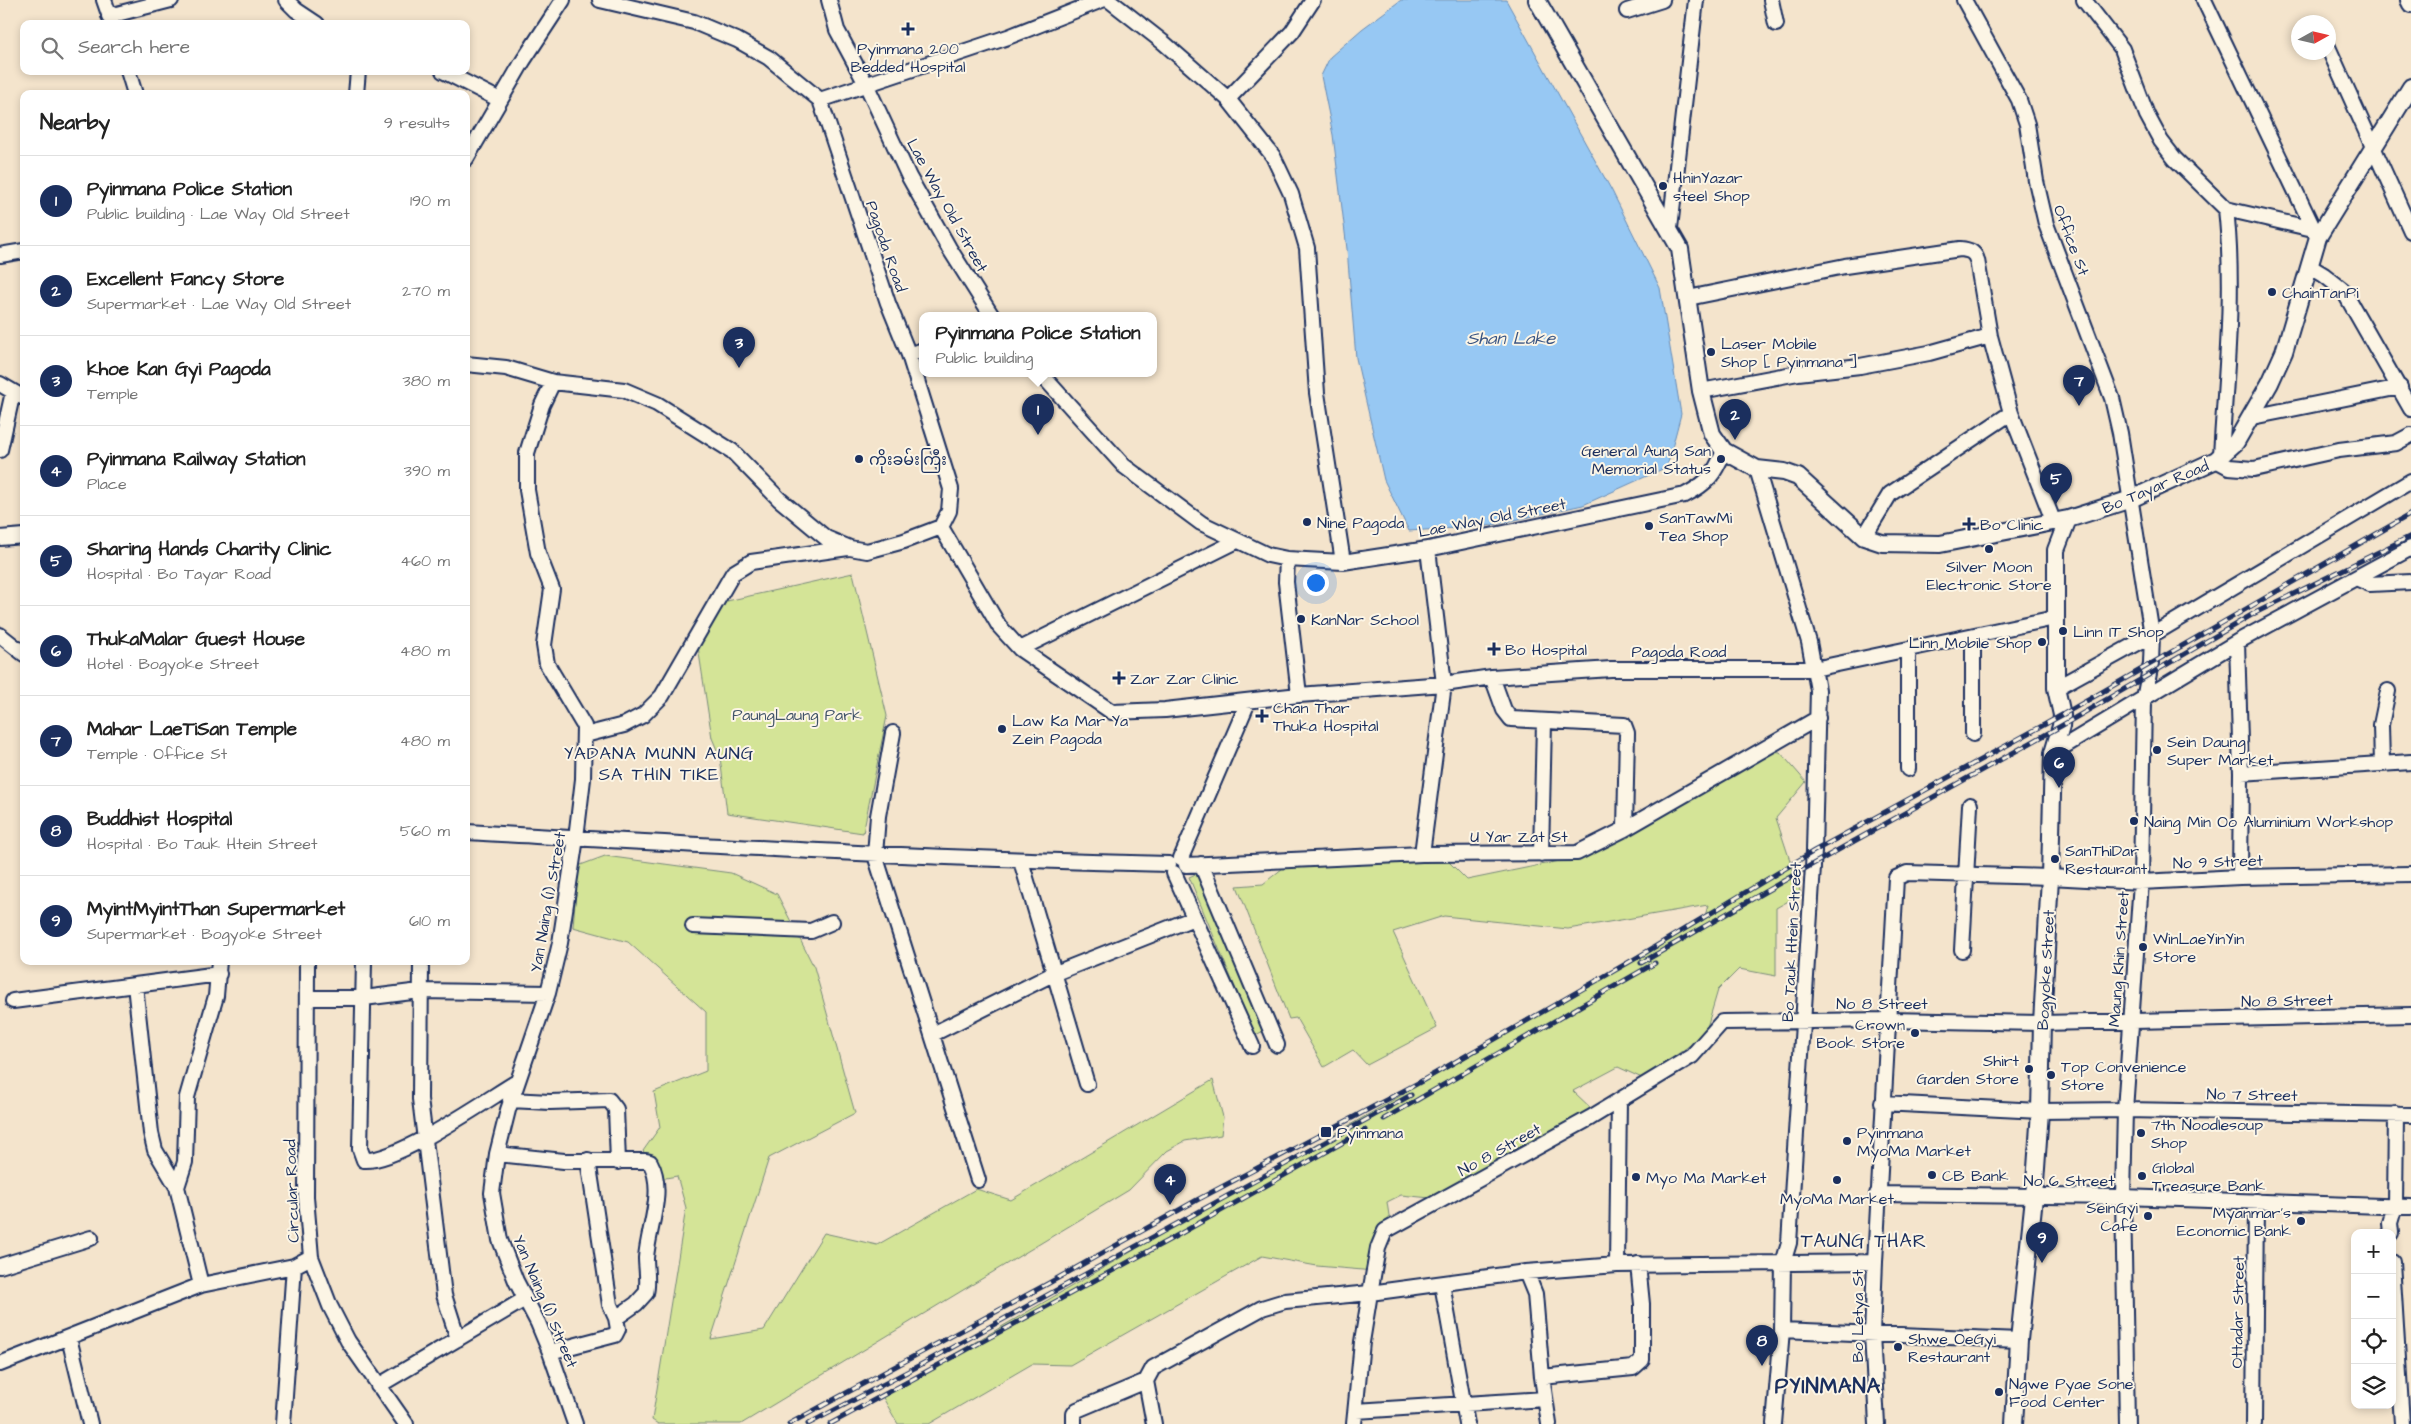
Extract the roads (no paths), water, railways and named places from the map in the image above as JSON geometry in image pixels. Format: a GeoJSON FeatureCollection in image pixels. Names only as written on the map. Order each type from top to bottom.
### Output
{"type":"FeatureCollection","features":[{"type":"Feature","properties":{"kind":"main road"},"geometry":{"type":"LineString","coordinates":[[1537,0],[1670,228],[1680,249],[1701,391],[1712,434],[1724,451],[1757,469]]}},
{"type":"Feature","properties":{"kind":"main road"},"geometry":{"type":"LineString","coordinates":[[2409,0],[2411,4]]}},
{"type":"Feature","properties":{"kind":"main road","name":"Bo Tayar Road"},"geometry":{"type":"LineString","coordinates":[[1757,469],[1784,472],[1798,477],[1864,537],[1882,544],[1940,544],[2061,521],[2131,499],[2219,458],[2236,442],[2252,417],[2284,352],[2309,266],[2316,233],[2411,87]]}},
{"type":"Feature","properties":{"kind":"main road","name":"Bogyoke Street"},"geometry":{"type":"LineString","coordinates":[[2014,1424],[2019,1340],[2034,1197],[2040,1111],[2042,1023],[2050,877],[2053,753],[2061,720],[2056,688],[2055,618],[2056,550],[2061,521]]}},
{"type":"Feature","properties":{"kind":"street"},"geometry":{"type":"LineString","coordinates":[[104,0],[111,20],[171,0]]}},
{"type":"Feature","properties":{"kind":"street"},"geometry":{"type":"LineString","coordinates":[[286,0],[310,20]]}},
{"type":"Feature","properties":{"kind":"street"},"geometry":{"type":"LineString","coordinates":[[470,152],[500,100],[563,0]]}},
{"type":"Feature","properties":{"kind":"street"},"geometry":{"type":"LineString","coordinates":[[600,0],[694,22],[737,40],[769,58],[820,100],[1008,37],[1102,0]]}},
{"type":"Feature","properties":{"kind":"street","name":"Lae Way Old Street"},"geometry":{"type":"LineString","coordinates":[[829,0],[837,30],[866,84],[909,177],[949,248],[989,312]]}},
{"type":"Feature","properties":{"kind":"street"},"geometry":{"type":"LineString","coordinates":[[1109,0],[1164,43],[1228,99],[1273,156],[1291,194],[1307,248],[1317,393],[1342,562]]}},
{"type":"Feature","properties":{"kind":"street"},"geometry":{"type":"LineString","coordinates":[[1228,99],[1292,32],[1313,0]]}},
{"type":"Feature","properties":{"kind":"street"},"geometry":{"type":"LineString","coordinates":[[1627,11],[1662,0]]}},
{"type":"Feature","properties":{"kind":"street"},"geometry":{"type":"LineString","coordinates":[[1670,228],[1696,0]]}},
{"type":"Feature","properties":{"kind":"street"},"geometry":{"type":"LineString","coordinates":[[1771,0],[1776,24]]}},
{"type":"Feature","properties":{"kind":"street","name":"Office St"},"geometry":{"type":"LineString","coordinates":[[1964,0],[2019,100],[2027,124],[2036,181],[2046,224],[2112,398],[2131,499]]}},
{"type":"Feature","properties":{"kind":"street"},"geometry":{"type":"LineString","coordinates":[[2084,0],[2122,49],[2147,115],[2161,141],[2175,159],[2226,208],[2316,233]]}},
{"type":"Feature","properties":{"kind":"street"},"geometry":{"type":"LineString","coordinates":[[2204,0],[2316,233]]}},
{"type":"Feature","properties":{"kind":"street"},"geometry":{"type":"LineString","coordinates":[[2334,60],[2411,231]]}},
{"type":"Feature","properties":{"kind":"street"},"geometry":{"type":"LineString","coordinates":[[129,75],[134,90]]}},
{"type":"Feature","properties":{"kind":"street"},"geometry":{"type":"LineString","coordinates":[[356,90],[358,75]]}},
{"type":"Feature","properties":{"kind":"street"},"geometry":{"type":"LineString","coordinates":[[451,75],[500,100]]}},
{"type":"Feature","properties":{"kind":"street","name":"Pagoda Road"},"geometry":{"type":"LineString","coordinates":[[820,100],[888,302],[909,355],[951,489],[949,511],[941,527],[999,626],[1020,649],[1112,712],[1140,712],[1248,702],[1299,695],[1444,684],[1492,677],[1611,668],[1814,669],[2055,618]]}},
{"type":"Feature","properties":{"kind":"street"},"geometry":{"type":"LineString","coordinates":[[2226,208],[2231,287],[2219,458],[2229,467],[2254,469],[2339,450],[2396,443],[2411,434]]}},
{"type":"Feature","properties":{"kind":"street"},"geometry":{"type":"LineString","coordinates":[[1688,298],[1844,266],[1960,249],[1970,250],[1975,254],[1977,260],[1990,336],[2011,412],[2061,521]]}},
{"type":"Feature","properties":{"kind":"street"},"geometry":{"type":"LineString","coordinates":[[0,255],[20,252]]}},
{"type":"Feature","properties":{"kind":"street"},"geometry":{"type":"LineString","coordinates":[[2309,266],[2324,274],[2342,290],[2400,387],[2411,409]]}},
{"type":"Feature","properties":{"kind":"street"},"geometry":{"type":"LineString","coordinates":[[1701,391],[1798,373],[1860,366],[1929,353],[1990,336]]}},
{"type":"Feature","properties":{"kind":"street"},"geometry":{"type":"LineString","coordinates":[[909,355],[919,351]]}},
{"type":"Feature","properties":{"kind":"street"},"geometry":{"type":"LineString","coordinates":[[470,364],[506,368],[553,382],[624,390],[657,404],[732,451],[779,499],[826,538],[850,548],[867,551],[904,541],[941,527]]}},
{"type":"Feature","properties":{"kind":"street","name":"Lae Way Old Street"},"geometry":{"type":"LineString","coordinates":[[1044,377],[1124,466],[1201,523],[1268,555],[1287,559],[1342,562],[1428,548],[1685,495],[1704,485],[1714,473],[1724,451]]}},
{"type":"Feature","properties":{"kind":"street","name":"Yan Naing (1) Street"},"geometry":{"type":"LineString","coordinates":[[553,382],[542,405],[528,453],[527,490],[538,553],[552,589],[544,645],[547,664],[582,719],[585,735],[576,838],[560,943],[548,993],[510,1100],[497,1154],[492,1204],[500,1240],[550,1352],[574,1424]]}},
{"type":"Feature","properties":{"kind":"street"},"geometry":{"type":"LineString","coordinates":[[0,384],[18,395],[0,450]]}},
{"type":"Feature","properties":{"kind":"street"},"geometry":{"type":"LineString","coordinates":[[2252,417],[2400,387]]}},
{"type":"Feature","properties":{"kind":"street"},"geometry":{"type":"LineString","coordinates":[[1864,537],[1890,494],[2011,412]]}},
{"type":"Feature","properties":{"kind":"street","name":"Bo Tauk Htein Street"},"geometry":{"type":"LineString","coordinates":[[1757,469],[1809,642],[1818,690],[1814,851],[1804,1021],[1790,1243],[1783,1263],[1782,1330],[1774,1424]]}},
{"type":"Feature","properties":{"kind":"street"},"geometry":{"type":"LineString","coordinates":[[2056,688],[2152,635],[2411,480]]}},
{"type":"Feature","properties":{"kind":"street","name":"Maung Khin Street"},"geometry":{"type":"LineString","coordinates":[[2127,1424],[2123,1198],[2130,1021],[2141,882],[2144,699],[2151,663],[2152,635],[2131,499]]}},
{"type":"Feature","properties":{"kind":"street"},"geometry":{"type":"LineString","coordinates":[[0,538],[20,536]]}},
{"type":"Feature","properties":{"kind":"street"},"geometry":{"type":"LineString","coordinates":[[1020,649],[1237,541]]}},
{"type":"Feature","properties":{"kind":"street"},"geometry":{"type":"LineString","coordinates":[[585,735],[624,726],[643,715],[662,696],[733,573],[751,562],[850,548]]}},
{"type":"Feature","properties":{"kind":"street"},"geometry":{"type":"LineString","coordinates":[[1422,854],[1444,684],[1428,548]]}},
{"type":"Feature","properties":{"kind":"street"},"geometry":{"type":"LineString","coordinates":[[2053,753],[2237,642],[2411,548]]}},
{"type":"Feature","properties":{"kind":"street"},"geometry":{"type":"LineString","coordinates":[[1287,559],[1286,582],[1299,695]]}},
{"type":"Feature","properties":{"kind":"street"},"geometry":{"type":"LineString","coordinates":[[2356,578],[2370,584],[2411,582]]}},
{"type":"Feature","properties":{"kind":"street"},"geometry":{"type":"LineString","coordinates":[[1973,636],[1973,734]]}},
{"type":"Feature","properties":{"kind":"street"},"geometry":{"type":"LineString","coordinates":[[1,638],[20,651]]}},
{"type":"Feature","properties":{"kind":"street"},"geometry":{"type":"LineString","coordinates":[[2237,642],[2241,773],[2240,877]]}},
{"type":"Feature","properties":{"kind":"street"},"geometry":{"type":"LineString","coordinates":[[1908,650],[1908,769]]}},
{"type":"Feature","properties":{"kind":"street"},"geometry":{"type":"LineString","coordinates":[[1492,677],[1504,710],[1511,719],[1621,724],[1626,727],[1625,829]]}},
{"type":"Feature","properties":{"kind":"street"},"geometry":{"type":"LineString","coordinates":[[2382,764],[2381,725],[2388,691]]}},
{"type":"Feature","properties":{"kind":"street"},"geometry":{"type":"LineString","coordinates":[[1248,702],[1177,865],[1194,918],[1252,1046]]}},
{"type":"Feature","properties":{"kind":"street","name":"U Yar Zat St"},"geometry":{"type":"LineString","coordinates":[[470,832],[875,855],[1177,865],[1422,854],[1577,853],[1625,829],[1818,718]]}},
{"type":"Feature","properties":{"kind":"street"},"geometry":{"type":"LineString","coordinates":[[1542,854],[1544,722]]}},
{"type":"Feature","properties":{"kind":"street"},"geometry":{"type":"LineString","coordinates":[[894,734],[878,816],[875,855],[978,1180]]}},
{"type":"Feature","properties":{"kind":"street"},"geometry":{"type":"LineString","coordinates":[[2241,773],[2411,762]]}},
{"type":"Feature","properties":{"kind":"street"},"geometry":{"type":"LineString","coordinates":[[1962,950],[1970,805]]}},
{"type":"Feature","properties":{"kind":"street"},"geometry":{"type":"LineString","coordinates":[[1021,861],[1087,1084]]}},
{"type":"Feature","properties":{"kind":"street"},"geometry":{"type":"LineString","coordinates":[[1201,864],[1276,1045]]}},
{"type":"Feature","properties":{"kind":"street","name":"No 9 Street"},"geometry":{"type":"LineString","coordinates":[[1901,876],[2050,877],[2141,882],[2240,877],[2411,874]]}},
{"type":"Feature","properties":{"kind":"street","name":"Bo Letya St"},"geometry":{"type":"LineString","coordinates":[[1877,1424],[1872,1334],[1877,1194],[1888,1020],[1901,876]]}},
{"type":"Feature","properties":{"kind":"street"},"geometry":{"type":"LineString","coordinates":[[933,1034],[1053,974],[1194,918]]}},
{"type":"Feature","properties":{"kind":"street"},"geometry":{"type":"LineString","coordinates":[[693,926],[811,931],[832,922]]}},
{"type":"Feature","properties":{"kind":"street","name":"Circular Road"},"geometry":{"type":"LineString","coordinates":[[307,965],[306,1197],[311,1256],[330,1306],[344,1332],[378,1386],[406,1424]]}},
{"type":"Feature","properties":{"kind":"street"},"geometry":{"type":"LineString","coordinates":[[364,965],[360,1149],[364,1160],[371,1161],[393,1154],[425,1138],[516,1083]]}},
{"type":"Feature","properties":{"kind":"street"},"geometry":{"type":"LineString","coordinates":[[421,965],[420,1099],[444,1295],[458,1339]]}},
{"type":"Feature","properties":{"kind":"street"},"geometry":{"type":"LineString","coordinates":[[13,1001],[135,985],[219,968],[216,996],[187,1097],[185,1162],[177,1187]]}},
{"type":"Feature","properties":{"kind":"street"},"geometry":{"type":"LineString","coordinates":[[135,985],[151,1132],[155,1150],[177,1187],[201,1285]]}},
{"type":"Feature","properties":{"kind":"street"},"geometry":{"type":"LineString","coordinates":[[308,998],[364,998],[420,991],[548,993]]}},
{"type":"Feature","properties":{"kind":"street","name":"No 8 Street"},"geometry":{"type":"LineString","coordinates":[[1355,1418],[1362,1342],[1380,1238],[1395,1224],[1619,1100],[1692,1056],[1719,1023],[1888,1020],[2042,1023],[2411,1015]]}},
{"type":"Feature","properties":{"kind":"street"},"geometry":{"type":"LineString","coordinates":[[510,1100],[550,1102],[609,1100],[616,1109],[618,1162]]}},
{"type":"Feature","properties":{"kind":"street"},"geometry":{"type":"LineString","coordinates":[[1617,1265],[1619,1100]]}},
{"type":"Feature","properties":{"kind":"street","name":"No 7 Street"},"geometry":{"type":"LineString","coordinates":[[1882,1103],[2040,1111],[2126,1110],[2411,1114]]}},
{"type":"Feature","properties":{"kind":"street"},"geometry":{"type":"LineString","coordinates":[[2391,1229],[2394,1206],[2396,1114]]}},
{"type":"Feature","properties":{"kind":"street"},"geometry":{"type":"LineString","coordinates":[[497,1154],[541,1160],[650,1162],[655,1181],[655,1211],[648,1241],[646,1293],[636,1304],[616,1318]]}},
{"type":"Feature","properties":{"kind":"street"},"geometry":{"type":"LineString","coordinates":[[550,1352],[615,1335],[618,1329],[616,1318],[610,1306],[588,1160]]}},
{"type":"Feature","properties":{"kind":"street","name":"No 6 Street"},"geometry":{"type":"LineString","coordinates":[[1877,1194],[2123,1198],[2411,1206]]}},
{"type":"Feature","properties":{"kind":"street","name":"Ottadar Street"},"geometry":{"type":"LineString","coordinates":[[2254,1424],[2256,1201]]}},
{"type":"Feature","properties":{"kind":"street"},"geometry":{"type":"LineString","coordinates":[[0,1266],[91,1238]]}},
{"type":"Feature","properties":{"kind":"street"},"geometry":{"type":"LineString","coordinates":[[0,1364],[201,1285],[294,1266],[311,1256]]}},
{"type":"Feature","properties":{"kind":"street"},"geometry":{"type":"LineString","coordinates":[[1154,1424],[1146,1381],[1149,1372],[1153,1368],[1262,1308],[1278,1302],[1370,1293],[1526,1272],[1617,1265],[1875,1262]]}},
{"type":"Feature","properties":{"kind":"street"},"geometry":{"type":"LineString","coordinates":[[1542,1377],[1633,1368],[1642,1360],[1642,1304],[1638,1264]]}},
{"type":"Feature","properties":{"kind":"street"},"geometry":{"type":"LineString","coordinates":[[283,1424],[294,1266]]}},
{"type":"Feature","properties":{"kind":"street"},"geometry":{"type":"LineString","coordinates":[[1526,1272],[1535,1294],[1542,1377],[1549,1424]]}},
{"type":"Feature","properties":{"kind":"street"},"geometry":{"type":"LineString","coordinates":[[2393,1274],[2402,1424]]}},
{"type":"Feature","properties":{"kind":"street"},"geometry":{"type":"LineString","coordinates":[[1442,1284],[1467,1424]]}},
{"type":"Feature","properties":{"kind":"street"},"geometry":{"type":"LineString","coordinates":[[378,1386],[525,1299]]}},
{"type":"Feature","properties":{"kind":"street"},"geometry":{"type":"LineString","coordinates":[[1782,1330],[2019,1340]]}},
{"type":"Feature","properties":{"kind":"street"},"geometry":{"type":"LineString","coordinates":[[69,1338],[90,1424]]}},
{"type":"Feature","properties":{"kind":"street"},"geometry":{"type":"LineString","coordinates":[[1074,1424],[1074,1414],[1077,1410],[1146,1381]]}},
{"type":"Feature","properties":{"kind":"street"},"geometry":{"type":"LineString","coordinates":[[1355,1418],[1545,1399]]}},
{"type":"Feature","properties":{"kind":"water","name":"Shan Lake"},"geometry":{"type":"Polygon","coordinates":[[[1401,0],[1506,0],[1612,191],[1660,288],[1681,414],[1667,467],[1583,505],[1487,526],[1409,531],[1384,480],[1356,358],[1347,249],[1333,135],[1321,76],[1330,57],[1362,29],[1401,0]]]}},
{"type":"Feature","properties":{"kind":"railway"},"geometry":{"type":"LineString","coordinates":[[789,1424],[1049,1283],[1197,1200],[1420,1082],[1638,957],[1814,851],[2062,715],[2411,514]]}},
{"type":"Feature","properties":{"kind":"railway"},"geometry":{"type":"LineString","coordinates":[[1641,963],[1813,864],[2061,726],[2255,613],[2411,536]]}},
{"type":"Feature","properties":{"kind":"railway"},"geometry":{"type":"LineString","coordinates":[[1384,1119],[1655,963]]}},
{"type":"Feature","properties":{"kind":"railway"},"geometry":{"type":"LineString","coordinates":[[808,1424],[922,1364],[1411,1095]]}},
{"type":"Feature","properties":{"kind":"railway"},"geometry":{"type":"LineString","coordinates":[[830,1424],[1169,1240],[1365,1130]]}},
{"type":"Feature","properties":{"kind":"place","name":"Pyinmana 200 Bedded Hospital"},"geometry":{"type":"Point","coordinates":[908,29]}},
{"type":"Feature","properties":{"kind":"place","name":"HninYazar steel Shop"},"geometry":{"type":"Point","coordinates":[1663,186]}},
{"type":"Feature","properties":{"kind":"place","name":"ChainTanPi"},"geometry":{"type":"Point","coordinates":[2272,292]}},
{"type":"Feature","properties":{"kind":"place","name":"Laser Mobile Shop [ Pyinmana ]"},"geometry":{"type":"Point","coordinates":[1711,352]}},
{"type":"Feature","properties":{"kind":"place","name":"khoe Kan Gyi Pagoda"},"geometry":{"type":"Point","coordinates":[739,368]}},
{"type":"Feature","properties":{"kind":"place","name":"Mahar LaeTiSan Temple"},"geometry":{"type":"Point","coordinates":[2079,406]}},
{"type":"Feature","properties":{"kind":"place","name":"Pyinmana Police Station"},"geometry":{"type":"Point","coordinates":[1038,435]}},
{"type":"Feature","properties":{"kind":"place","name":"Excellent Fancy Store"},"geometry":{"type":"Point","coordinates":[1735,440]}},
{"type":"Feature","properties":{"kind":"place","name":"ကိုးခမ်းကြီး"},"geometry":{"type":"Point","coordinates":[859,459]}},
{"type":"Feature","properties":{"kind":"place","name":"General Aung San Memorial Status"},"geometry":{"type":"Point","coordinates":[1721,459]}},
{"type":"Feature","properties":{"kind":"place","name":"Sharing Hands Charity Clinic"},"geometry":{"type":"Point","coordinates":[2056,504]}},
{"type":"Feature","properties":{"kind":"place","name":"Nine Pagoda"},"geometry":{"type":"Point","coordinates":[1307,522]}},
{"type":"Feature","properties":{"kind":"place","name":"Bo Clinic"},"geometry":{"type":"Point","coordinates":[1969,524]}},
{"type":"Feature","properties":{"kind":"place","name":"SanTawMi Tea Shop"},"geometry":{"type":"Point","coordinates":[1649,526]}},
{"type":"Feature","properties":{"kind":"place","name":"Silver Moon Electronic Store"},"geometry":{"type":"Point","coordinates":[1989,549]}},
{"type":"Feature","properties":{"kind":"place","name":"KanNar School"},"geometry":{"type":"Point","coordinates":[1301,619]}},
{"type":"Feature","properties":{"kind":"place","name":"Linn IT Shop"},"geometry":{"type":"Point","coordinates":[2063,631]}},
{"type":"Feature","properties":{"kind":"place","name":"Linn Mobile Shop"},"geometry":{"type":"Point","coordinates":[2042,642]}},
{"type":"Feature","properties":{"kind":"place","name":"Bo Hospital"},"geometry":{"type":"Point","coordinates":[1494,649]}},
{"type":"Feature","properties":{"kind":"place","name":"Zar Zar Clinic"},"geometry":{"type":"Point","coordinates":[1119,678]}},
{"type":"Feature","properties":{"kind":"place","name":"Chan Thar Thuka Hospital"},"geometry":{"type":"Point","coordinates":[1262,716]}},
{"type":"Feature","properties":{"kind":"place","name":"Law Ka Mar Ya Zein Pagoda"},"geometry":{"type":"Point","coordinates":[1002,729]}},
{"type":"Feature","properties":{"kind":"place","name":"Sein Daung Super Market"},"geometry":{"type":"Point","coordinates":[2157,750]}},
{"type":"Feature","properties":{"kind":"place","name":"ThukaMalar Guest House"},"geometry":{"type":"Point","coordinates":[2059,788]}},
{"type":"Feature","properties":{"kind":"place","name":"Naing Min Oo Aluminium Workshop"},"geometry":{"type":"Point","coordinates":[2134,821]}},
{"type":"Feature","properties":{"kind":"place","name":"SanThiDar Restaurant"},"geometry":{"type":"Point","coordinates":[2055,859]}},
{"type":"Feature","properties":{"kind":"place","name":"WinLaeYinYin Store"},"geometry":{"type":"Point","coordinates":[2143,947]}},
{"type":"Feature","properties":{"kind":"place","name":"Crown Book Store"},"geometry":{"type":"Point","coordinates":[1915,1033]}},
{"type":"Feature","properties":{"kind":"place","name":"Shirt Garden Store"},"geometry":{"type":"Point","coordinates":[2029,1069]}},
{"type":"Feature","properties":{"kind":"place","name":"Top Convenience Store"},"geometry":{"type":"Point","coordinates":[2051,1075]}},
{"type":"Feature","properties":{"kind":"place","name":"Pyinmana"},"geometry":{"type":"Point","coordinates":[1326,1132]}},
{"type":"Feature","properties":{"kind":"place","name":"7th Noodlesoup Shop"},"geometry":{"type":"Point","coordinates":[2141,1133]}},
{"type":"Feature","properties":{"kind":"place","name":"Pyinmana MyoMa Market"},"geometry":{"type":"Point","coordinates":[1847,1141]}},
{"type":"Feature","properties":{"kind":"place","name":"CB Bank"},"geometry":{"type":"Point","coordinates":[1932,1175]}},
{"type":"Feature","properties":{"kind":"place","name":"Global Treasure Bank"},"geometry":{"type":"Point","coordinates":[2142,1176]}},
{"type":"Feature","properties":{"kind":"place","name":"Myo Ma Market"},"geometry":{"type":"Point","coordinates":[1636,1177]}},
{"type":"Feature","properties":{"kind":"place","name":"MyoMa Market"},"geometry":{"type":"Point","coordinates":[1837,1180]}},
{"type":"Feature","properties":{"kind":"place","name":"Pyinmana Railway Station"},"geometry":{"type":"Point","coordinates":[1170,1205]}},
{"type":"Feature","properties":{"kind":"place","name":"SeinGyi Cafe"},"geometry":{"type":"Point","coordinates":[2148,1216]}},
{"type":"Feature","properties":{"kind":"place","name":"Myanmar's Economic Bank"},"geometry":{"type":"Point","coordinates":[2301,1221]}},
{"type":"Feature","properties":{"kind":"place","name":"MyintMyintThan Supermarket"},"geometry":{"type":"Point","coordinates":[2042,1263]}},
{"type":"Feature","properties":{"kind":"place","name":"Shwe OeGyi Restaurant"},"geometry":{"type":"Point","coordinates":[1898,1347]}},
{"type":"Feature","properties":{"kind":"place","name":"Buddhist Hospital"},"geometry":{"type":"Point","coordinates":[1762,1366]}},
{"type":"Feature","properties":{"kind":"place","name":"Ngwe Pyae Sone Food Center"},"geometry":{"type":"Point","coordinates":[1999,1392]}},
{"type":"Feature","properties":{"kind":"district","name":"YADANA MUNN AUNG SA THIN TIKE"},"geometry":{"type":"Point","coordinates":[659,763]}},
{"type":"Feature","properties":{"kind":"district","name":"TAUNG THAR"},"geometry":{"type":"Point","coordinates":[1864,1240]}},
{"type":"Feature","properties":{"kind":"district","name":"PYINMANA"},"geometry":{"type":"Point","coordinates":[1828,1386]}},
{"type":"Feature","properties":{"kind":"park label","name":"PaungLaung Park"},"geometry":{"type":"Point","coordinates":[797,714]}}]}
